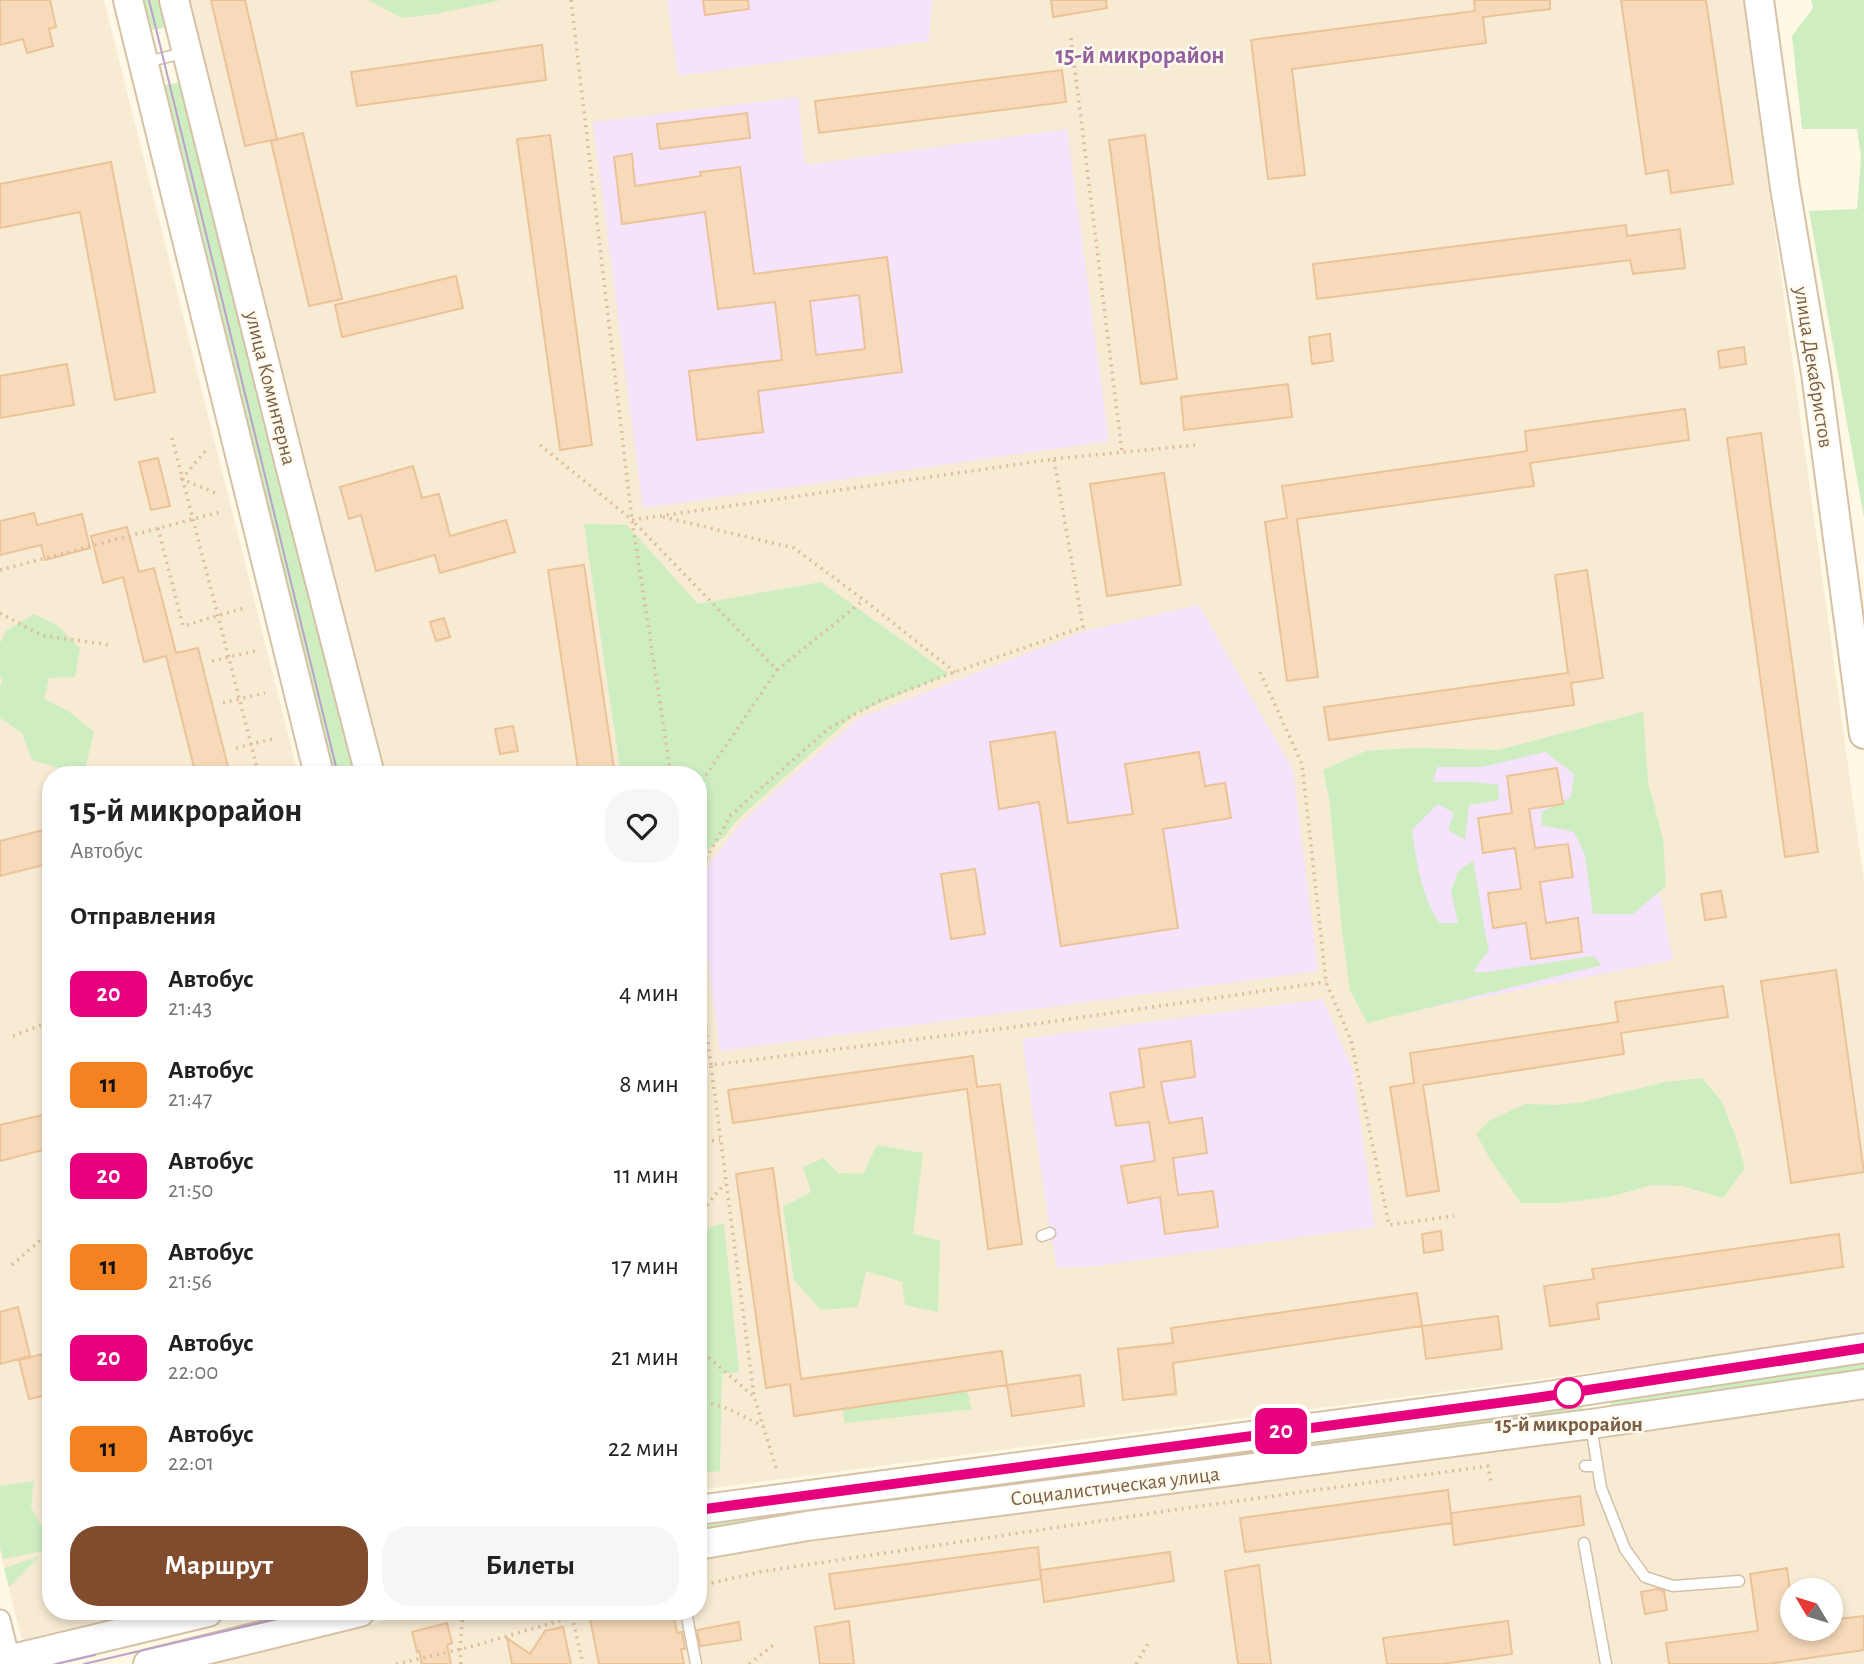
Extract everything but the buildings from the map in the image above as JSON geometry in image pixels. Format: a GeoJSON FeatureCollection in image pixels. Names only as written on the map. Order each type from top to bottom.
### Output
{"type":"FeatureCollection","features":[{"type":"Feature","properties":{"kind":"street"},"geometry":{"type":"LineString","coordinates":[[128,0],[316,766]]}},
{"type":"Feature","properties":{"kind":"street","name":"улица Коминтерна"},"geometry":{"type":"LineString","coordinates":[[174,0],[368,766]]}},
{"type":"Feature","properties":{"kind":"street","name":"улица Декабристов"},"geometry":{"type":"LineString","coordinates":[[1759,0],[1785,188],[1816,373],[1864,734]]}},
{"type":"Feature","properties":{"kind":"street","name":"Социалистическая улица"},"geometry":{"type":"LineString","coordinates":[[707,1509],[1521,1399],[1864,1348]]}},
{"type":"Feature","properties":{"kind":"street","name":"Социалистическая улица"},"geometry":{"type":"LineString","coordinates":[[707,1543],[807,1526],[1591,1424],[1864,1384]]}},
{"type":"Feature","properties":{"kind":"street"},"geometry":{"type":"LineString","coordinates":[[0,1620],[7,1662],[176,1620]]}},
{"type":"Feature","properties":{"kind":"street"},"geometry":{"type":"LineString","coordinates":[[148,1664],[327,1620]]}},
{"type":"Feature","properties":{"kind":"lane"},"geometry":{"type":"LineString","coordinates":[[143,63],[187,52]]}},
{"type":"Feature","properties":{"kind":"lane"},"geometry":{"type":"LineString","coordinates":[[1591,1424],[1601,1488],[1625,1549],[1645,1577],[1673,1586],[1739,1581]]}},
{"type":"Feature","properties":{"kind":"lane"},"geometry":{"type":"LineString","coordinates":[[1585,1466],[1597,1466]]}},
{"type":"Feature","properties":{"kind":"lane"},"geometry":{"type":"LineString","coordinates":[[1584,1543],[1606,1664]]}},
{"type":"Feature","properties":{"kind":"lane"},"geometry":{"type":"LineString","coordinates":[[688,1620],[696,1664]]}},
{"type":"Feature","properties":{"kind":"path"},"geometry":{"type":"LineString","coordinates":[[571,0],[632,520],[670,766]]}},
{"type":"Feature","properties":{"kind":"path"},"geometry":{"type":"LineString","coordinates":[[1071,38],[1122,453]]}},
{"type":"Feature","properties":{"kind":"path"},"geometry":{"type":"LineString","coordinates":[[172,438],[257,766]]}},
{"type":"Feature","properties":{"kind":"path"},"geometry":{"type":"LineString","coordinates":[[540,445],[632,520],[777,670]]}},
{"type":"Feature","properties":{"kind":"path"},"geometry":{"type":"LineString","coordinates":[[632,520],[1054,459],[1195,445]]}},
{"type":"Feature","properties":{"kind":"path"},"geometry":{"type":"LineString","coordinates":[[182,479],[205,451]]}},
{"type":"Feature","properties":{"kind":"path"},"geometry":{"type":"LineString","coordinates":[[707,857],[731,816],[828,729],[879,701],[1083,627],[1054,459]]}},
{"type":"Feature","properties":{"kind":"path"},"geometry":{"type":"LineString","coordinates":[[182,479],[215,493]]}},
{"type":"Feature","properties":{"kind":"path"},"geometry":{"type":"LineString","coordinates":[[0,570],[220,512]]}},
{"type":"Feature","properties":{"kind":"path"},"geometry":{"type":"LineString","coordinates":[[659,516],[794,548],[955,672]]}},
{"type":"Feature","properties":{"kind":"path"},"geometry":{"type":"LineString","coordinates":[[158,528],[183,626],[244,608]]}},
{"type":"Feature","properties":{"kind":"path"},"geometry":{"type":"LineString","coordinates":[[707,774],[777,670],[864,600]]}},
{"type":"Feature","properties":{"kind":"path"},"geometry":{"type":"LineString","coordinates":[[0,613],[41,635],[109,645]]}},
{"type":"Feature","properties":{"kind":"path"},"geometry":{"type":"LineString","coordinates":[[212,661],[255,651]]}},
{"type":"Feature","properties":{"kind":"path"},"geometry":{"type":"LineString","coordinates":[[1260,672],[1302,764],[1326,982],[1351,1040],[1389,1225],[1454,1216]]}},
{"type":"Feature","properties":{"kind":"path"},"geometry":{"type":"LineString","coordinates":[[223,703],[265,693]]}},
{"type":"Feature","properties":{"kind":"path"},"geometry":{"type":"LineString","coordinates":[[236,748],[277,738]]}},
{"type":"Feature","properties":{"kind":"path"},"geometry":{"type":"LineString","coordinates":[[710,1065],[1014,1027],[1326,982]]}},
{"type":"Feature","properties":{"kind":"path"},"geometry":{"type":"LineString","coordinates":[[13,1036],[42,1025]]}},
{"type":"Feature","properties":{"kind":"path"},"geometry":{"type":"LineString","coordinates":[[707,1042],[754,1396],[776,1468]]}},
{"type":"Feature","properties":{"kind":"path"},"geometry":{"type":"LineString","coordinates":[[707,1141],[720,1140]]}},
{"type":"Feature","properties":{"kind":"path"},"geometry":{"type":"LineString","coordinates":[[707,1205],[726,1182]]}},
{"type":"Feature","properties":{"kind":"path"},"geometry":{"type":"LineString","coordinates":[[12,1265],[42,1239]]}},
{"type":"Feature","properties":{"kind":"path"},"geometry":{"type":"LineString","coordinates":[[707,1356],[754,1396]]}},
{"type":"Feature","properties":{"kind":"path"},"geometry":{"type":"LineString","coordinates":[[707,1402],[729,1409],[763,1426]]}},
{"type":"Feature","properties":{"kind":"path"},"geometry":{"type":"LineString","coordinates":[[707,1584],[765,1571],[1180,1508],[1488,1465],[1491,1482]]}},
{"type":"Feature","properties":{"kind":"path"},"geometry":{"type":"LineString","coordinates":[[461,1664],[462,1620]]}},
{"type":"Feature","properties":{"kind":"path"},"geometry":{"type":"LineString","coordinates":[[396,1664],[460,1649],[558,1620]]}},
{"type":"Feature","properties":{"kind":"path"},"geometry":{"type":"LineString","coordinates":[[573,1620],[583,1664]]}},
{"type":"Feature","properties":{"kind":"path"},"geometry":{"type":"LineString","coordinates":[[1136,1664],[1149,1642]]}},
{"type":"Feature","properties":{"kind":"path"},"geometry":{"type":"LineString","coordinates":[[749,1664],[775,1644]]}},
{"type":"Feature","properties":{"kind":"shaded area"},"geometry":{"type":"Polygon","coordinates":[[[0,0],[104,0],[296,766],[42,766],[42,1620],[106,1620],[22,1640],[0,1553],[0,0]]]}},
{"type":"Feature","properties":{"kind":"shaded area"},"geometry":{"type":"Polygon","coordinates":[[[190,0],[1743,0],[1864,882],[1864,1336],[707,1489],[707,766],[380,766],[190,0]]]}},
{"type":"Feature","properties":{"kind":"shaded area"},"geometry":{"type":"Polygon","coordinates":[[[667,0],[932,0],[929,41],[678,76],[667,0]]]}},
{"type":"Feature","properties":{"kind":"shaded area"},"geometry":{"type":"Polygon","coordinates":[[[798,97],[805,165],[1067,129],[1109,441],[643,508],[593,122],[798,97]]]}},
{"type":"Feature","properties":{"kind":"shaded area"},"geometry":{"type":"Polygon","coordinates":[[[1199,605],[1293,770],[1318,971],[720,1051],[707,951],[707,871],[709,864],[741,823],[859,718],[1085,631],[1199,605]]]}},
{"type":"Feature","properties":{"kind":"shaded area"},"geometry":{"type":"Polygon","coordinates":[[[1627,725],[1673,960],[1378,1018],[1333,783],[1627,725]]]}},
{"type":"Feature","properties":{"kind":"shaded area"},"geometry":{"type":"Polygon","coordinates":[[[1323,999],[1353,1070],[1375,1227],[1097,1266],[1057,1268],[1022,1039],[1323,999]]]}},
{"type":"Feature","properties":{"kind":"shaded area"},"geometry":{"type":"Polygon","coordinates":[[[1864,1370],[1864,1664],[212,1664],[388,1620],[707,1620],[707,1559],[1864,1370]]]}},
{"type":"Feature","properties":{"kind":"green space"},"geometry":{"type":"Polygon","coordinates":[[[135,0],[164,0],[171,27],[143,31],[135,0]]]}},
{"type":"Feature","properties":{"kind":"green space"},"geometry":{"type":"Polygon","coordinates":[[[368,0],[501,0],[436,14],[402,18],[368,0]]]}},
{"type":"Feature","properties":{"kind":"green space"},"geometry":{"type":"Polygon","coordinates":[[[1811,0],[1864,0],[1864,518],[1809,211],[1857,209],[1861,157],[1857,129],[1802,129],[1792,36],[1813,8],[1811,0]]]}},
{"type":"Feature","properties":{"kind":"green space"},"geometry":{"type":"Polygon","coordinates":[[[184,82],[353,766],[326,766],[157,86],[184,82]]]}},
{"type":"Feature","properties":{"kind":"green space"},"geometry":{"type":"Polygon","coordinates":[[[584,524],[627,525],[698,604],[821,582],[949,674],[856,713],[707,850],[707,766],[620,766],[584,524]]]}},
{"type":"Feature","properties":{"kind":"green space"},"geometry":{"type":"Polygon","coordinates":[[[34,614],[58,626],[80,648],[75,677],[49,678],[44,699],[67,710],[94,732],[86,766],[53,766],[32,760],[22,733],[0,718],[0,643],[6,631],[34,614]]]}},
{"type":"Feature","properties":{"kind":"green space"},"geometry":{"type":"Polygon","coordinates":[[[1643,712],[1648,782],[1663,839],[1666,886],[1633,914],[1593,914],[1585,855],[1574,832],[1541,825],[1542,812],[1571,797],[1574,774],[1545,752],[1482,767],[1437,767],[1433,782],[1498,785],[1499,800],[1469,805],[1465,840],[1448,830],[1454,813],[1438,804],[1412,830],[1424,891],[1440,923],[1458,923],[1451,891],[1458,871],[1473,861],[1489,950],[1473,972],[1593,956],[1602,965],[1367,1023],[1350,990],[1329,797],[1323,770],[1366,751],[1414,748],[1498,750],[1643,712]]]}},
{"type":"Feature","properties":{"kind":"green space"},"geometry":{"type":"Polygon","coordinates":[[[1702,1078],[1722,1102],[1745,1168],[1723,1198],[1682,1186],[1652,1185],[1609,1197],[1559,1203],[1521,1203],[1476,1134],[1490,1120],[1526,1104],[1558,1105],[1583,1102],[1665,1082],[1702,1078]]]}},
{"type":"Feature","properties":{"kind":"green space"},"geometry":{"type":"Polygon","coordinates":[[[877,1145],[923,1153],[913,1234],[940,1241],[938,1312],[905,1305],[902,1282],[866,1271],[858,1307],[821,1310],[794,1280],[783,1207],[811,1192],[803,1167],[824,1158],[838,1173],[863,1174],[877,1145]]]}},
{"type":"Feature","properties":{"kind":"green space"},"geometry":{"type":"Polygon","coordinates":[[[724,1223],[739,1372],[722,1374],[720,1471],[707,1473],[707,1228],[724,1223]]]}},
{"type":"Feature","properties":{"kind":"green space"},"geometry":{"type":"Polygon","coordinates":[[[1864,1361],[1864,1373],[1611,1408],[1610,1398],[1864,1361]]]}},
{"type":"Feature","properties":{"kind":"green space"},"geometry":{"type":"Polygon","coordinates":[[[967,1391],[972,1409],[845,1423],[842,1409],[967,1391]]]}},
{"type":"Feature","properties":{"kind":"green space"},"geometry":{"type":"Polygon","coordinates":[[[1582,1402],[1583,1412],[1128,1475],[1127,1465],[1582,1402]]]}},
{"type":"Feature","properties":{"kind":"green space"},"geometry":{"type":"Polygon","coordinates":[[[1099,1469],[1100,1479],[707,1540],[707,1525],[1099,1469]]]}},
{"type":"Feature","properties":{"kind":"green space"},"geometry":{"type":"Polygon","coordinates":[[[34,1481],[31,1507],[42,1527],[42,1551],[3,1559],[0,1546],[0,1486],[34,1481]]]}},
{"type":"Feature","properties":{"kind":"green space"},"geometry":{"type":"Polygon","coordinates":[[[40,1556],[9,1587],[4,1568],[40,1556]]]}},
{"type":"Feature","properties":{"kind":"tram line"},"geometry":{"type":"LineString","coordinates":[[149,0],[336,766]]}},
{"type":"Feature","properties":{"kind":"tram line"},"geometry":{"type":"LineString","coordinates":[[84,1664],[273,1620]]}},
{"type":"Feature","properties":{"kind":"tram line"},"geometry":{"type":"LineString","coordinates":[[56,1664],[95,1655]]}},
{"type":"Feature","properties":{"kind":"bus line","name":"20"},"geometry":{"type":"LineString","coordinates":[[707,1509],[1535,1398],[1864,1348]]}},
{"type":"Feature","properties":{"kind":"place","name":"15-й микрорайон"},"geometry":{"type":"Point","coordinates":[1569,1393]}},
{"type":"Feature","properties":{"kind":"district","name":"15-й микрорайон"},"geometry":{"type":"Point","coordinates":[1140,55]}}]}
